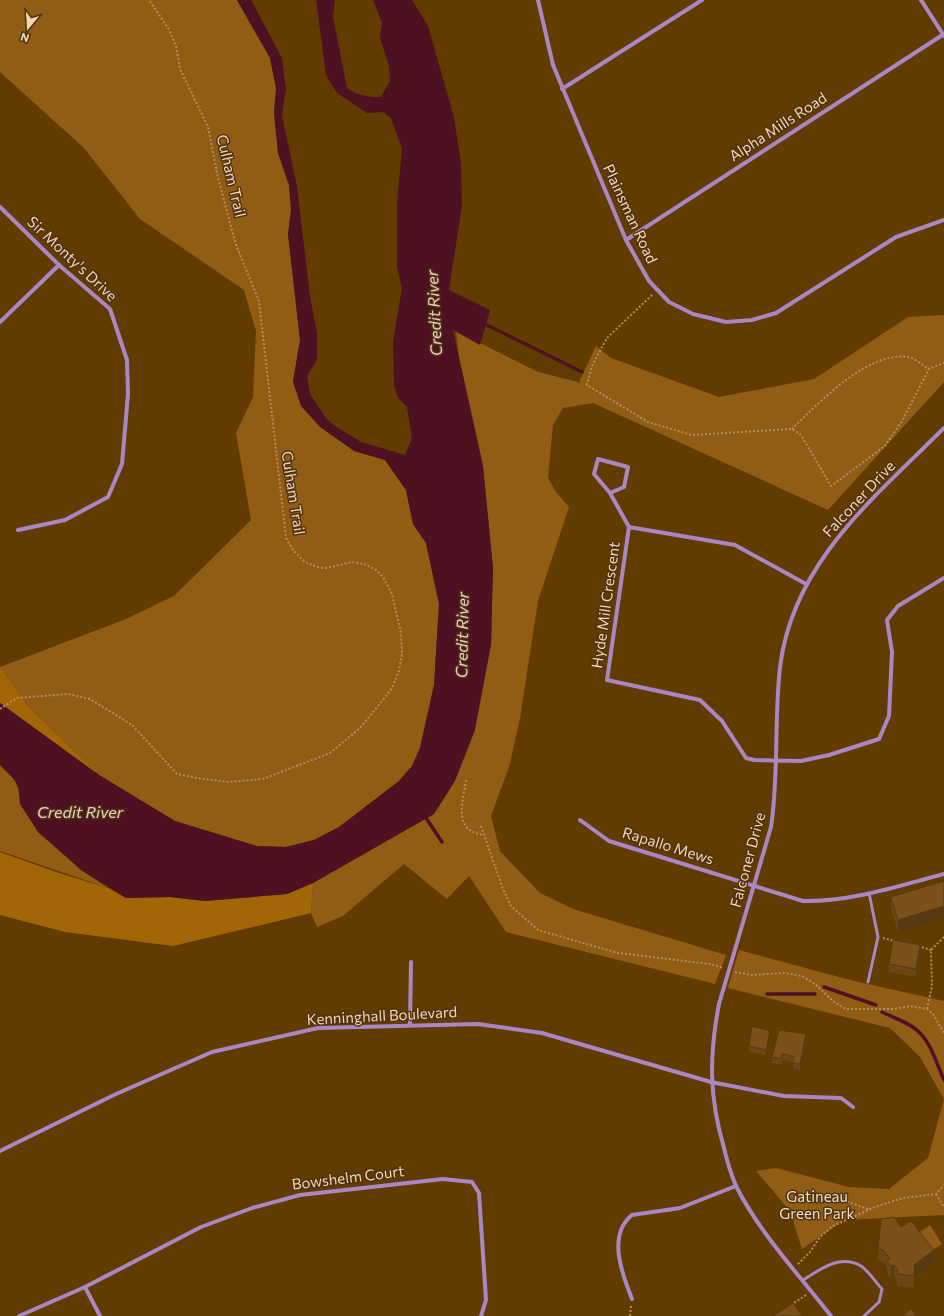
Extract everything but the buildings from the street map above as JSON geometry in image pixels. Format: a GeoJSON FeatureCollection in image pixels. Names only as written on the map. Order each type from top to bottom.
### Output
{"type":"FeatureCollection","features":[{"type":"Feature","properties":{"kind":"street","name":"Plainsman Road"},"geometry":{"type":"LineString","coordinates":[[538,0],[553,65],[562,90],[626,240],[649,281],[670,302],[693,314],[726,322],[752,320],[776,313],[896,237],[944,220]]}},
{"type":"Feature","properties":{"kind":"street"},"geometry":{"type":"LineString","coordinates":[[562,90],[702,0]]}},
{"type":"Feature","properties":{"kind":"street"},"geometry":{"type":"LineString","coordinates":[[921,0],[944,35]]}},
{"type":"Feature","properties":{"kind":"street","name":"Alpha Mills Road"},"geometry":{"type":"LineString","coordinates":[[626,240],[944,35]]}},
{"type":"Feature","properties":{"kind":"street","name":"Sir Monty's Drive"},"geometry":{"type":"LineString","coordinates":[[0,207],[60,265],[110,309],[127,360],[128,394],[122,464],[108,497],[64,520],[18,530]]}},
{"type":"Feature","properties":{"kind":"street"},"geometry":{"type":"LineString","coordinates":[[0,322],[60,265]]}},
{"type":"Feature","properties":{"kind":"street","name":"Falconer Drive"},"geometry":{"type":"LineString","coordinates":[[831,1316],[768,1235],[736,1186],[720,1137],[711,1082],[714,1028],[729,970],[771,826],[774,804],[777,695],[781,665],[792,618],[806,584],[832,543],[850,522],[944,428]]}},
{"type":"Feature","properties":{"kind":"street","name":"Hyde Mill Crescent"},"geometry":{"type":"LineString","coordinates":[[610,493],[624,487],[628,467],[598,459],[594,474],[610,493],[629,527],[607,680],[700,700],[722,721],[746,758],[754,760],[775,760]]}},
{"type":"Feature","properties":{"kind":"street","name":"Hyde Mill Crescent"},"geometry":{"type":"LineString","coordinates":[[629,527],[735,545],[806,584]]}},
{"type":"Feature","properties":{"kind":"street"},"geometry":{"type":"LineString","coordinates":[[775,760],[801,761],[829,755],[879,739],[890,716],[892,652],[887,620],[898,606],[944,578]]}},
{"type":"Feature","properties":{"kind":"street","name":"Rapallo Mews"},"geometry":{"type":"LineString","coordinates":[[580,820],[609,841],[803,901],[821,901],[869,893],[944,874]]}},
{"type":"Feature","properties":{"kind":"street"},"geometry":{"type":"LineString","coordinates":[[410,1024],[411,962]]}},
{"type":"Feature","properties":{"kind":"street","name":"Kenninghall Boulevard"},"geometry":{"type":"LineString","coordinates":[[0,1151],[116,1094],[212,1052],[318,1028],[410,1024],[478,1024],[542,1033],[711,1082],[784,1096],[841,1098],[853,1107]]}},
{"type":"Feature","properties":{"kind":"street","name":"Bowshelm Court"},"geometry":{"type":"LineString","coordinates":[[19,1316],[85,1287],[201,1227],[252,1208],[300,1195],[443,1179],[472,1182],[479,1193],[486,1300],[481,1316]]}},
{"type":"Feature","properties":{"kind":"street"},"geometry":{"type":"LineString","coordinates":[[632,1299],[621,1273],[619,1238],[621,1228],[625,1220],[632,1214],[680,1208],[736,1186]]}},
{"type":"Feature","properties":{"kind":"street"},"geometry":{"type":"LineString","coordinates":[[85,1287],[100,1316]]}},
{"type":"Feature","properties":{"kind":"lane"},"geometry":{"type":"LineString","coordinates":[[868,982],[878,936],[869,893]]}},
{"type":"Feature","properties":{"kind":"lane"},"geometry":{"type":"LineString","coordinates":[[803,1280],[831,1262],[846,1262],[861,1266],[882,1289],[880,1302],[864,1316]]}},
{"type":"Feature","properties":{"kind":"path","name":"Culham Trail"},"geometry":{"type":"LineString","coordinates":[[0,709],[17,698],[68,694],[90,699],[132,725],[178,774],[228,782],[256,779],[296,767],[330,753],[360,728],[383,702],[391,690],[399,671],[401,659],[401,633],[392,594],[383,578],[374,569],[364,564],[352,562],[326,568],[305,562],[292,550],[286,538],[259,301],[236,245],[218,178],[208,127],[180,69],[176,46],[168,28],[150,0]]}},
{"type":"Feature","properties":{"kind":"path"},"geometry":{"type":"LineString","coordinates":[[657,290],[607,338],[592,366],[587,385],[648,422],[692,435],[792,429],[801,435],[831,486],[885,446],[902,421],[929,370],[944,364]]}},
{"type":"Feature","properties":{"kind":"path"},"geometry":{"type":"LineString","coordinates":[[792,429],[840,383],[878,361],[893,356],[909,357],[929,370]]}},
{"type":"Feature","properties":{"kind":"path"},"geometry":{"type":"LineString","coordinates":[[466,780],[461,814],[463,823],[469,830],[476,834],[484,835]]}},
{"type":"Feature","properties":{"kind":"path"},"geometry":{"type":"LineString","coordinates":[[481,826],[503,889],[511,906],[538,930],[618,953],[710,964],[751,975],[785,972],[802,976],[815,984],[834,1002],[846,1009],[893,1009],[910,1006],[928,1008],[944,1033]]}},
{"type":"Feature","properties":{"kind":"path"},"geometry":{"type":"LineString","coordinates":[[878,936],[901,942]]}},
{"type":"Feature","properties":{"kind":"path"},"geometry":{"type":"LineString","coordinates":[[928,1008],[932,986],[931,950],[944,937]]}},
{"type":"Feature","properties":{"kind":"path"},"geometry":{"type":"LineString","coordinates":[[916,946],[931,950]]}},
{"type":"Feature","properties":{"kind":"path"},"geometry":{"type":"LineString","coordinates":[[794,1268],[810,1252],[820,1237],[833,1226],[869,1210],[903,1198],[936,1194],[944,1185]]}},
{"type":"Feature","properties":{"kind":"path"},"geometry":{"type":"LineString","coordinates":[[936,1194],[944,1207]]}},
{"type":"Feature","properties":{"kind":"path"},"geometry":{"type":"LineString","coordinates":[[788,1201],[822,1197],[840,1199],[869,1210]]}},
{"type":"Feature","properties":{"kind":"path"},"geometry":{"type":"LineString","coordinates":[[787,1308],[812,1291]]}},
{"type":"Feature","properties":{"kind":"path"},"geometry":{"type":"LineString","coordinates":[[630,1316],[632,1299]]}},
{"type":"Feature","properties":{"kind":"green space"},"geometry":{"type":"Polygon","coordinates":[[[0,0],[237,0],[270,58],[276,88],[274,113],[278,153],[289,185],[291,210],[288,234],[300,340],[293,382],[354,451],[385,460],[406,490],[413,524],[426,543],[439,604],[434,685],[420,748],[412,766],[399,781],[339,827],[314,840],[286,847],[257,846],[175,821],[99,775],[29,707],[0,667],[126,619],[174,596],[251,520],[236,433],[253,397],[256,331],[244,290],[140,219],[84,148],[0,72],[0,0]]]}},
{"type":"Feature","properties":{"kind":"green space"},"geometry":{"type":"Polygon","coordinates":[[[944,315],[944,382],[828,510],[593,403],[563,408],[553,425],[548,478],[556,492],[569,507],[538,601],[520,718],[510,764],[491,816],[500,851],[540,893],[573,909],[726,955],[715,984],[506,932],[469,876],[447,899],[404,864],[343,916],[317,927],[311,913],[313,883],[434,814],[491,645],[493,568],[483,466],[459,358],[456,331],[538,372],[578,382],[582,387],[579,382],[596,346],[611,358],[719,397],[814,379],[908,317],[944,315]]]}},
{"type":"Feature","properties":{"kind":"green space"},"geometry":{"type":"Polygon","coordinates":[[[0,765],[15,782],[19,791],[20,804],[81,870],[108,888],[0,851],[0,765]]]}},
{"type":"Feature","properties":{"kind":"green space"},"geometry":{"type":"Polygon","coordinates":[[[739,950],[854,981],[944,1001],[944,1099],[920,1057],[890,1028],[728,988],[739,950]]]}},
{"type":"Feature","properties":{"kind":"green space","name":"Gatineau Green Park"},"geometry":{"type":"Polygon","coordinates":[[[944,1099],[944,1215],[844,1220],[802,1249],[790,1211],[756,1171],[776,1168],[849,1187],[889,1189],[928,1158],[944,1099]]]}},
{"type":"Feature","properties":{"kind":"green space"},"geometry":{"type":"Polygon","coordinates":[[[930,1225],[942,1244],[931,1251],[917,1234],[930,1225]]]}},
{"type":"Feature","properties":{"kind":"shaded area"},"geometry":{"type":"Polygon","coordinates":[[[0,667],[29,707],[99,775],[0,703],[0,667]]]}},
{"type":"Feature","properties":{"kind":"shaded area"},"geometry":{"type":"Polygon","coordinates":[[[0,852],[56,872],[108,888],[126,898],[170,897],[205,901],[287,894],[313,883],[311,913],[173,946],[65,932],[0,915],[0,852]]]}},
{"type":"Feature","properties":{"kind":"water","name":"Credit River"},"geometry":{"type":"Polygon","coordinates":[[[237,0],[251,0],[282,58],[286,89],[282,116],[297,186],[310,297],[317,333],[317,360],[307,376],[310,394],[326,418],[335,426],[361,442],[405,455],[412,438],[407,407],[398,398],[394,385],[393,341],[402,288],[397,267],[397,203],[402,149],[391,118],[383,112],[367,113],[337,93],[326,75],[316,0],[335,0],[333,17],[347,88],[363,96],[381,97],[390,81],[389,66],[380,38],[382,23],[373,0],[412,0],[428,26],[454,117],[461,163],[462,205],[449,290],[490,310],[480,345],[453,330],[483,466],[493,568],[491,645],[475,730],[455,781],[434,814],[313,883],[287,894],[205,901],[170,897],[126,898],[81,870],[38,832],[20,804],[19,789],[15,780],[0,765],[0,703],[99,775],[175,821],[257,846],[286,847],[314,840],[339,827],[399,781],[412,766],[420,748],[434,685],[439,604],[426,543],[413,524],[406,490],[385,460],[354,451],[320,427],[301,406],[293,382],[300,340],[288,234],[291,210],[289,185],[278,153],[274,113],[276,88],[270,58],[237,0]]]}},
{"type":"Feature","properties":{"kind":"waterway"},"geometry":{"type":"LineString","coordinates":[[481,322],[582,372]]}},
{"type":"Feature","properties":{"kind":"waterway"},"geometry":{"type":"LineString","coordinates":[[424,815],[442,842]]}},
{"type":"Feature","properties":{"kind":"waterway"},"geometry":{"type":"LineString","coordinates":[[824,987],[876,1005]]}},
{"type":"Feature","properties":{"kind":"waterway"},"geometry":{"type":"LineString","coordinates":[[767,994],[815,994]]}},
{"type":"Feature","properties":{"kind":"waterway"},"geometry":{"type":"LineString","coordinates":[[882,1012],[907,1024],[920,1033],[928,1043],[944,1080]]}}]}
